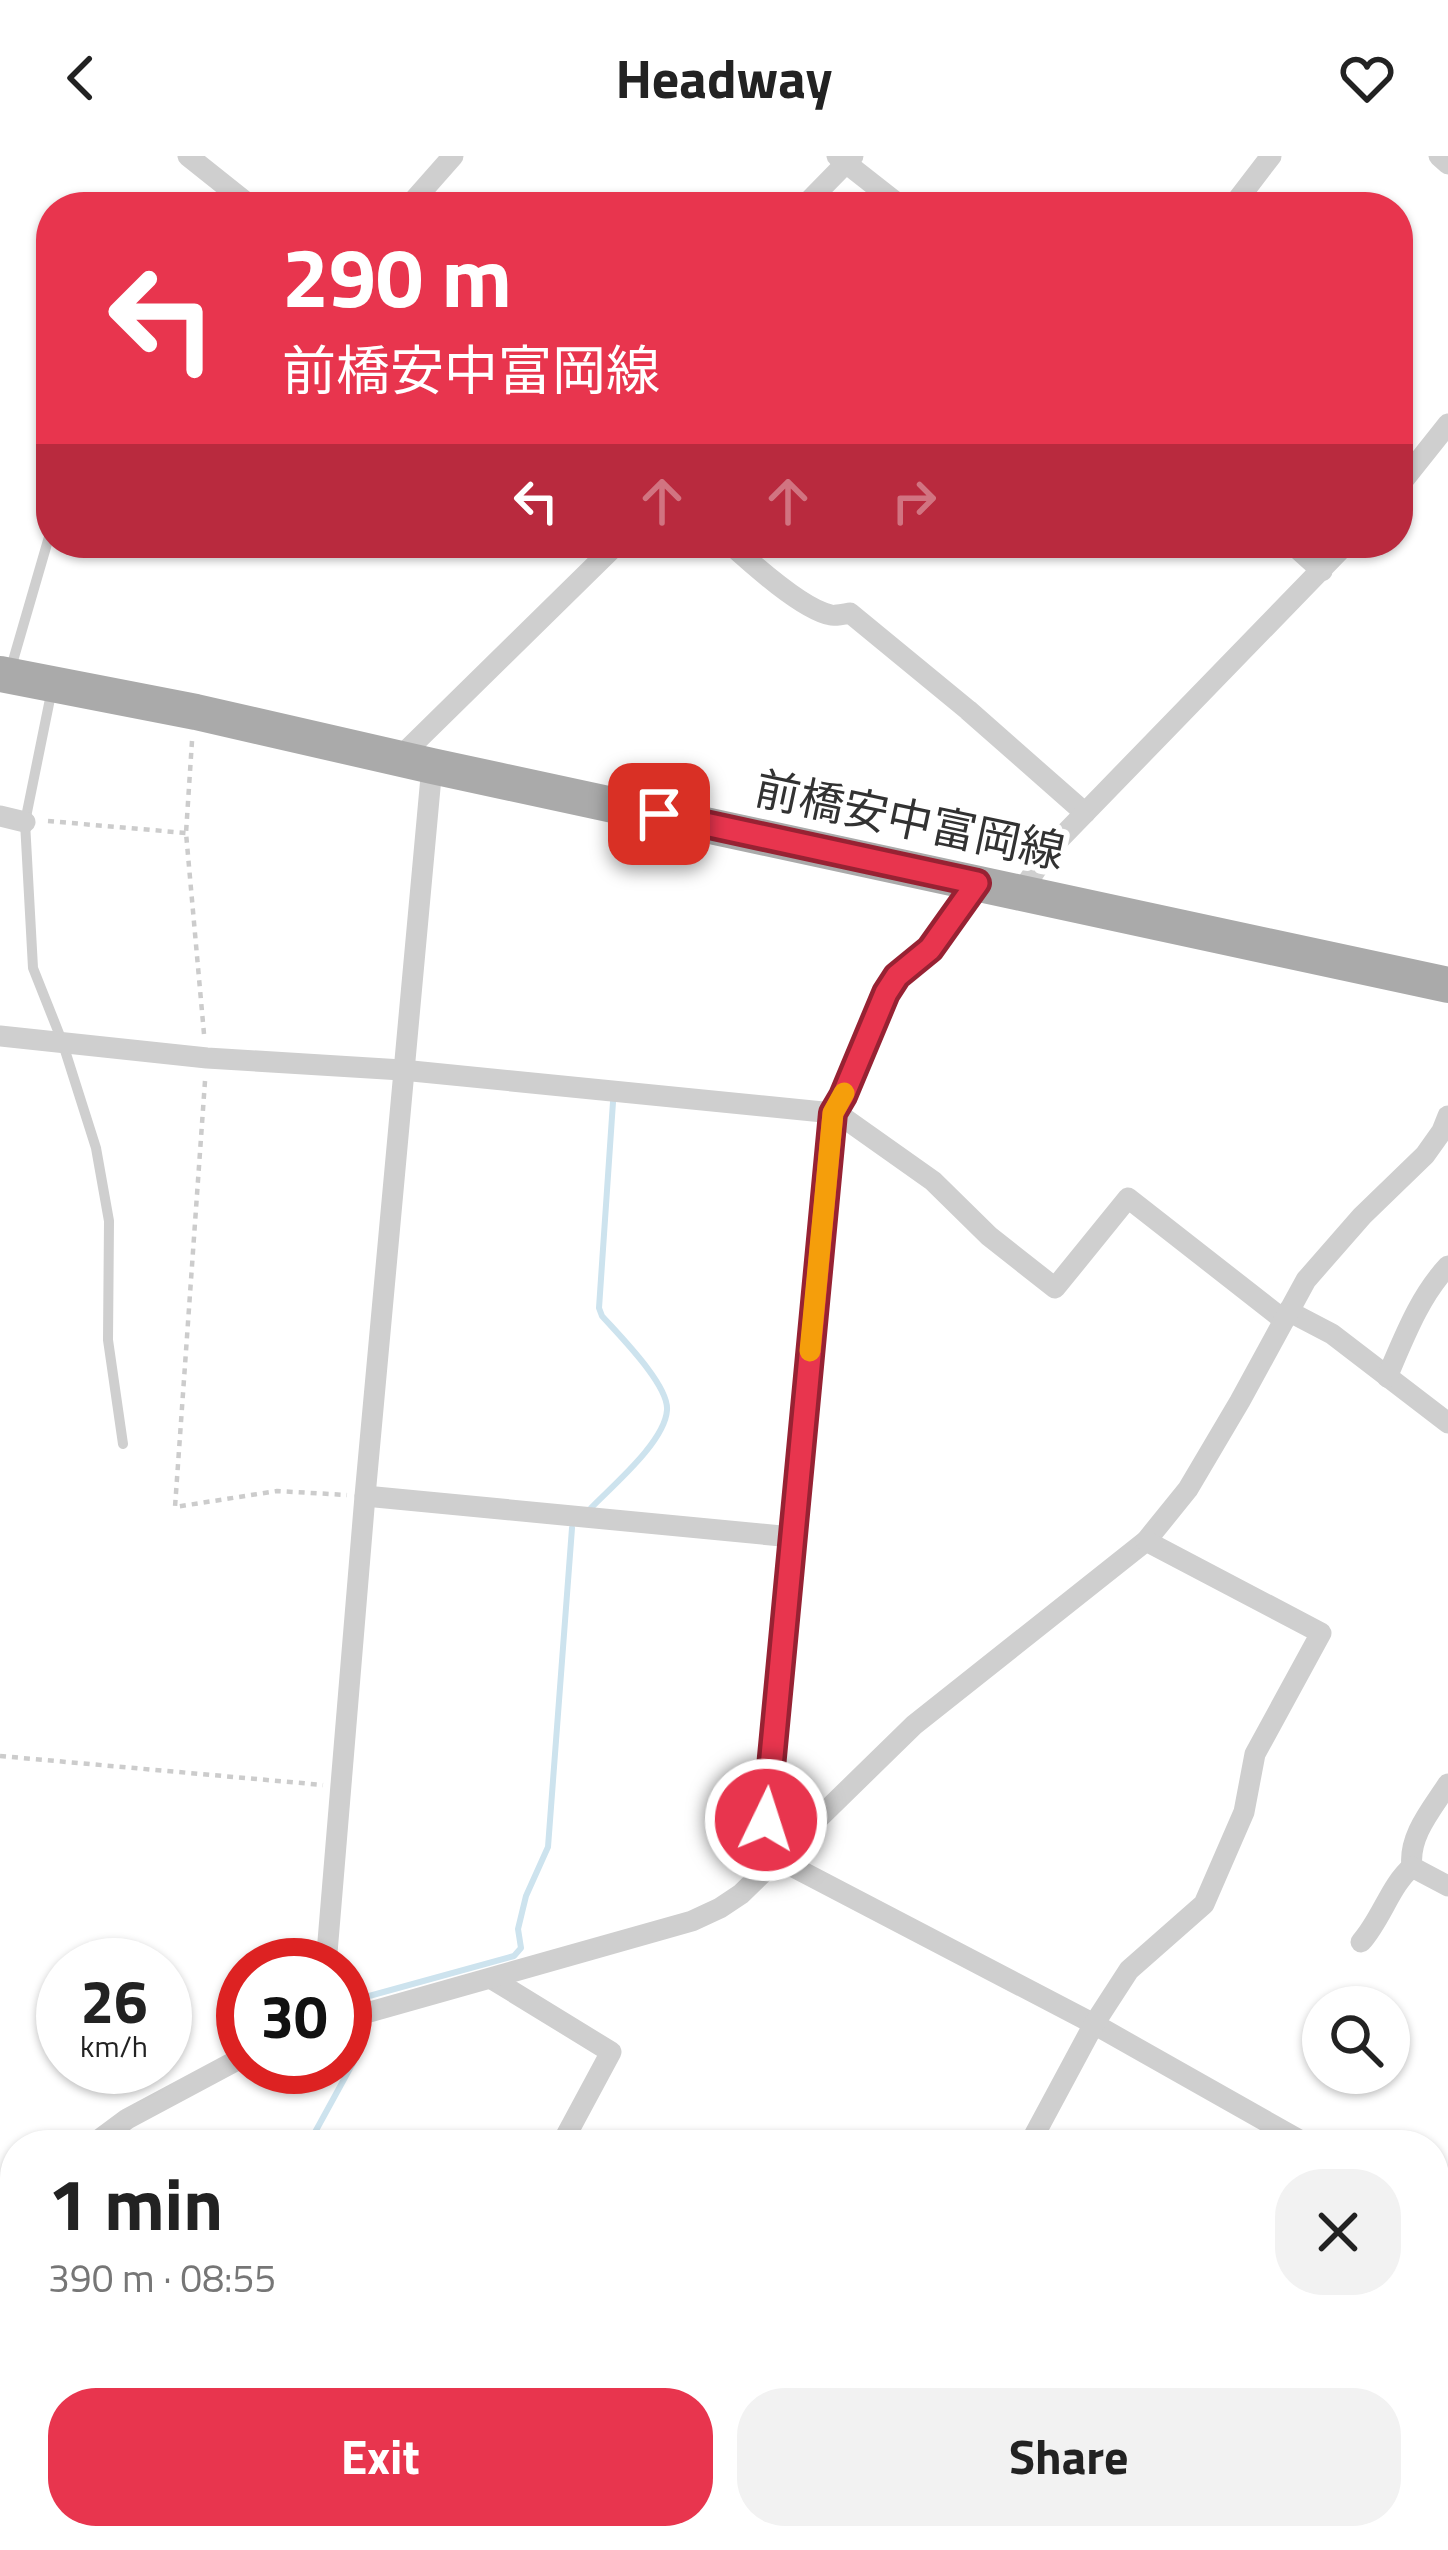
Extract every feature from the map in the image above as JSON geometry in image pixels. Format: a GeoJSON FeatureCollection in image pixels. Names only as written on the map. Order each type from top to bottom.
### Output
{"type":"FeatureCollection","features":[{"type":"Feature","properties":{"kind":"main road","name":"前橋安中富岡線"},"geometry":{"type":"LineString","coordinates":[[4,675],[196,712],[1448,985]]}},
{"type":"Feature","properties":{"kind":"street"},"geometry":{"type":"LineString","coordinates":[[421,192],[453,156]]}},
{"type":"Feature","properties":{"kind":"street"},"geometry":{"type":"LineString","coordinates":[[1243,192],[1271,156]]}},
{"type":"Feature","properties":{"kind":"street"},"geometry":{"type":"LineString","coordinates":[[1439,156],[1448,164]]}},
{"type":"Feature","properties":{"kind":"street"},"geometry":{"type":"LineString","coordinates":[[194,158],[232,192]]}},
{"type":"Feature","properties":{"kind":"street"},"geometry":{"type":"LineString","coordinates":[[816,192],[846,158],[885,192]]}},
{"type":"Feature","properties":{"kind":"street"},"geometry":{"type":"LineString","coordinates":[[1413,468],[1448,424]]}},
{"type":"Feature","properties":{"kind":"street"},"geometry":{"type":"LineString","coordinates":[[328,1938],[402,1070],[415,762],[604,558]]}},
{"type":"Feature","properties":{"kind":"street"},"geometry":{"type":"LineString","coordinates":[[746,558],[807,603],[832,616],[850,614],[1084,813]]}},
{"type":"Feature","properties":{"kind":"street"},"geometry":{"type":"LineString","coordinates":[[1308,558],[1322,571]]}},
{"type":"Feature","properties":{"kind":"street"},"geometry":{"type":"LineString","coordinates":[[1021,892],[1049,850],[1334,558]]}},
{"type":"Feature","properties":{"kind":"street"},"geometry":{"type":"LineString","coordinates":[[0,816],[25,822]]}},
{"type":"Feature","properties":{"kind":"street"},"geometry":{"type":"LineString","coordinates":[[977,883],[930,949],[897,976],[886,993],[833,1113],[766,1820],[785,1852],[1281,2130]]}},
{"type":"Feature","properties":{"kind":"street"},"geometry":{"type":"LineString","coordinates":[[0,1036],[833,1113],[933,1181],[989,1236],[1054,1288],[1128,1198],[1286,1316],[1332,1334],[1448,1423]]}},
{"type":"Feature","properties":{"kind":"street"},"geometry":{"type":"LineString","coordinates":[[372,2012],[692,1921],[741,1894],[914,1725],[1146,1541],[1188,1489],[1306,1280],[1425,1155],[1448,1116]]}},
{"type":"Feature","properties":{"kind":"street"},"geometry":{"type":"LineString","coordinates":[[1387,1377],[1410,1324],[1448,1266]]}},
{"type":"Feature","properties":{"kind":"street"},"geometry":{"type":"LineString","coordinates":[[365,1496],[792,1537]]}},
{"type":"Feature","properties":{"kind":"street"},"geometry":{"type":"LineString","coordinates":[[1037,2130],[1129,1970],[1204,1904],[1244,1812],[1256,1754],[1321,1633],[1146,1541]]}},
{"type":"Feature","properties":{"kind":"street"},"geometry":{"type":"LineString","coordinates":[[1412,1867],[1414,1838],[1448,1784]]}},
{"type":"Feature","properties":{"kind":"street"},"geometry":{"type":"LineString","coordinates":[[1412,1867],[1448,1886]]}},
{"type":"Feature","properties":{"kind":"street"},"geometry":{"type":"LineString","coordinates":[[1361,1942],[1412,1867]]}},
{"type":"Feature","properties":{"kind":"street"},"geometry":{"type":"LineString","coordinates":[[492,1979],[611,2052],[569,2130]]}},
{"type":"Feature","properties":{"kind":"street"},"geometry":{"type":"LineString","coordinates":[[112,2130],[216,2071]]}},
{"type":"Feature","properties":{"kind":"lane"},"geometry":{"type":"LineString","coordinates":[[4,675],[42,558]]}},
{"type":"Feature","properties":{"kind":"lane"},"geometry":{"type":"LineString","coordinates":[[52,684],[25,822],[33,968],[97,1148],[109,1222],[108,1340],[123,1444]]}},
{"type":"Feature","properties":{"kind":"path"},"geometry":{"type":"LineString","coordinates":[[196,712],[186,833],[206,1058],[175,1507],[277,1491],[365,1496]]}},
{"type":"Feature","properties":{"kind":"path"},"geometry":{"type":"LineString","coordinates":[[25,822],[186,833]]}},
{"type":"Feature","properties":{"kind":"path"},"geometry":{"type":"LineString","coordinates":[[0,1756],[341,1786]]}},
{"type":"Feature","properties":{"kind":"waterway"},"geometry":{"type":"LineString","coordinates":[[591,1508],[648,1449],[667,1410],[652,1374],[599,1308],[613,1102]]}},
{"type":"Feature","properties":{"kind":"waterway"},"geometry":{"type":"LineString","coordinates":[[372,1995],[514,1956],[521,1948],[518,1929],[526,1896],[548,1847],[572,1528]]}},
{"type":"Feature","properties":{"kind":"waterway"},"geometry":{"type":"LineString","coordinates":[[316,2130],[336,2094]]}},
{"type":"Feature","properties":{"kind":"slow traffic"},"geometry":{"type":"LineString","coordinates":[[810,1351],[833,1113],[844,1093]]}},
{"type":"Feature","properties":{"kind":"route"},"geometry":{"type":"LineString","coordinates":[[659,814],[977,883],[930,949],[897,976],[886,993],[833,1113],[766,1820]]}}]}
